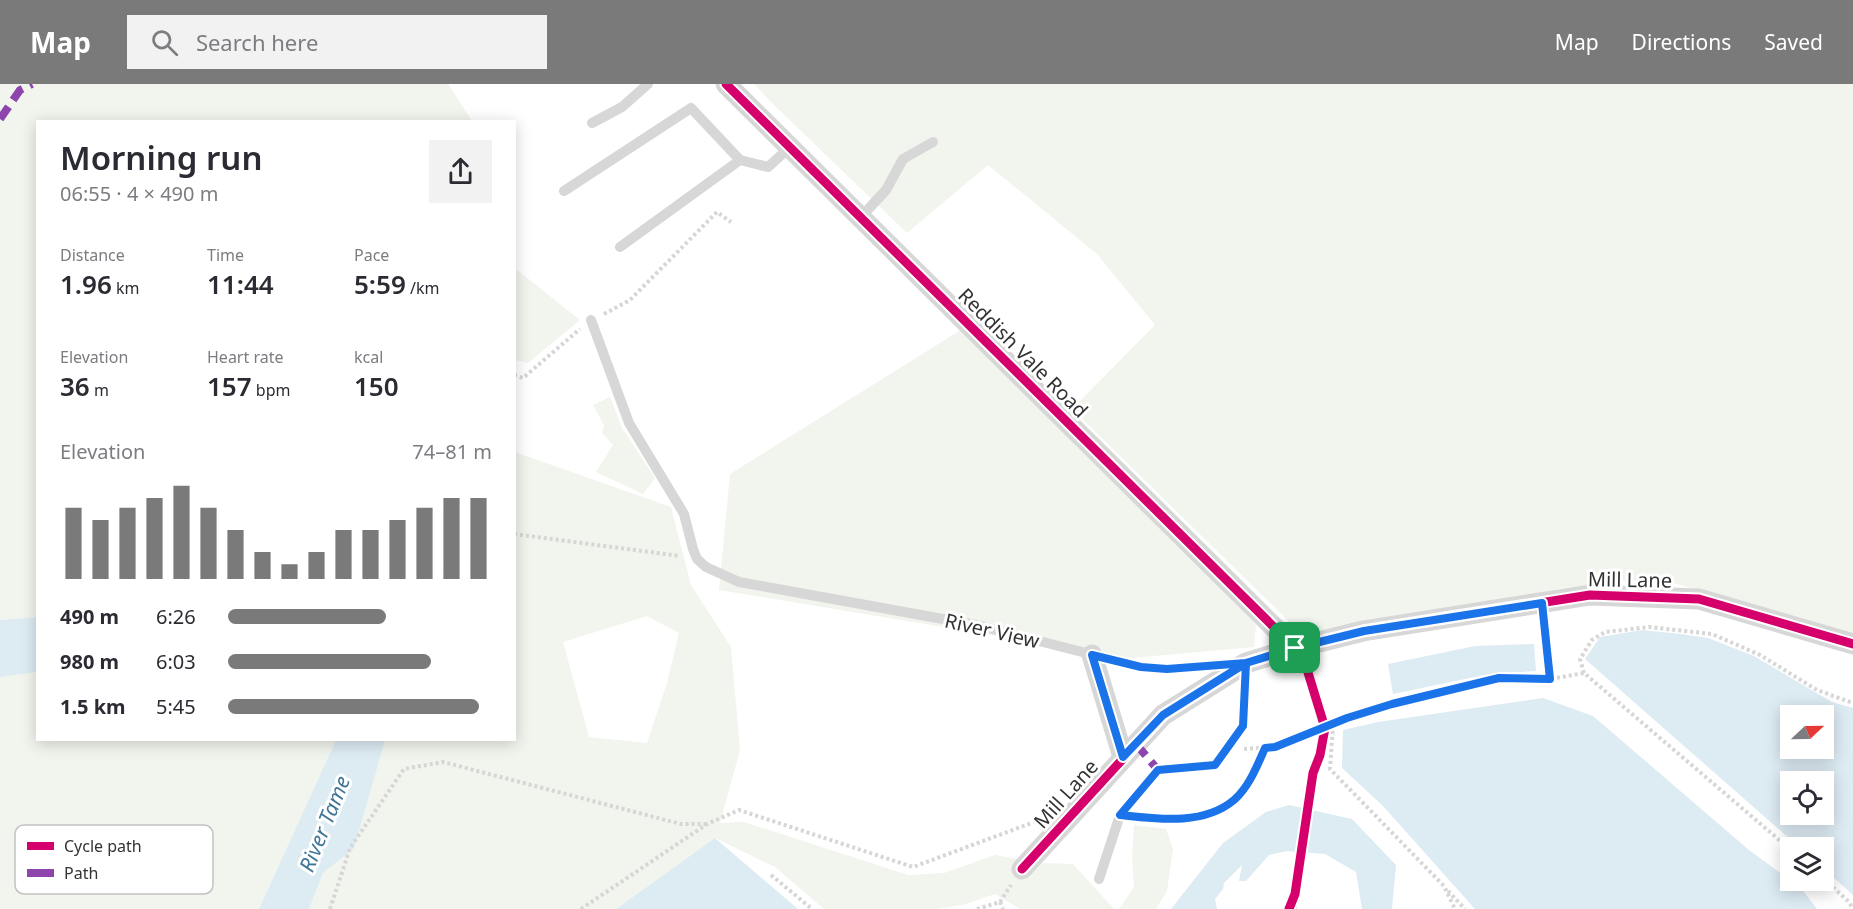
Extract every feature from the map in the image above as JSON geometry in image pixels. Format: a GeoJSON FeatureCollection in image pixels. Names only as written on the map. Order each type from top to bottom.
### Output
{"type":"FeatureCollection","features":[{"type":"Feature","properties":{"kind":"street","name":"Reddish Vale Road"},"geometry":{"type":"LineString","coordinates":[[726,84],[1295,648]]}},
{"type":"Feature","properties":{"kind":"street","name":"Mill Lane"},"geometry":{"type":"LineString","coordinates":[[1022,869],[1163,715],[1246,663],[1295,648],[1364,631],[1590,595],[1699,599],[1853,644]]}},
{"type":"Feature","properties":{"kind":"street"},"geometry":{"type":"LineString","coordinates":[[1092,655],[1123,757]]}},
{"type":"Feature","properties":{"kind":"lane"},"geometry":{"type":"LineString","coordinates":[[592,123],[622,107],[648,84]]}},
{"type":"Feature","properties":{"kind":"lane"},"geometry":{"type":"LineString","coordinates":[[564,191],[691,108],[740,160],[768,167],[789,147]]}},
{"type":"Feature","properties":{"kind":"lane"},"geometry":{"type":"LineString","coordinates":[[861,217],[886,190],[903,159],[933,142]]}},
{"type":"Feature","properties":{"kind":"lane"},"geometry":{"type":"LineString","coordinates":[[620,248],[740,160]]}},
{"type":"Feature","properties":{"kind":"lane"},"geometry":{"type":"LineString","coordinates":[[591,320],[629,423],[684,514],[697,559]]}},
{"type":"Feature","properties":{"kind":"lane","name":"River View"},"geometry":{"type":"LineString","coordinates":[[697,559],[706,567],[739,582],[976,625],[1141,667],[1167,669],[1246,663]]}},
{"type":"Feature","properties":{"kind":"lane"},"geometry":{"type":"LineString","coordinates":[[1099,879],[1120,815],[1158,770],[1215,765],[1243,726],[1246,663]]}},
{"type":"Feature","properties":{"kind":"path"},"geometry":{"type":"LineString","coordinates":[[516,376],[523,378],[591,320],[630,300],[717,212],[731,222]]}},
{"type":"Feature","properties":{"kind":"path"},"geometry":{"type":"LineString","coordinates":[[516,534],[697,559]]}},
{"type":"Feature","properties":{"kind":"path"},"geometry":{"type":"LineString","coordinates":[[1542,603],[1550,679]]}},
{"type":"Feature","properties":{"kind":"path"},"geometry":{"type":"LineString","coordinates":[[1780,841],[1584,673],[1580,659],[1592,640],[1605,633],[1649,627],[1712,634],[1760,655],[1817,690],[1853,704]]}},
{"type":"Feature","properties":{"kind":"path"},"geometry":{"type":"LineString","coordinates":[[1225,750],[1275,747],[1347,718],[1392,704],[1499,678],[1550,679],[1584,673]]}},
{"type":"Feature","properties":{"kind":"path"},"geometry":{"type":"LineString","coordinates":[[1333,724],[1330,770],[1465,909]]}},
{"type":"Feature","properties":{"kind":"path"},"geometry":{"type":"LineString","coordinates":[[1120,815],[1169,820],[1214,813],[1235,799],[1253,775],[1265,748]]}},
{"type":"Feature","properties":{"kind":"path"},"geometry":{"type":"LineString","coordinates":[[330,909],[350,848],[404,769],[443,762],[681,824],[707,824]]}},
{"type":"Feature","properties":{"kind":"path"},"geometry":{"type":"LineString","coordinates":[[580,909],[707,824],[739,810],[913,867],[1047,817]]}},
{"type":"Feature","properties":{"kind":"path"},"geometry":{"type":"LineString","coordinates":[[771,875],[812,909]]}},
{"type":"Feature","properties":{"kind":"path"},"geometry":{"type":"LineString","coordinates":[[1444,886],[1455,909]]}},
{"type":"Feature","properties":{"kind":"path"},"geometry":{"type":"LineString","coordinates":[[1834,888],[1849,902],[1852,909]]}},
{"type":"Feature","properties":{"kind":"path"},"geometry":{"type":"LineString","coordinates":[[1289,909],[1295,894]]}},
{"type":"Feature","properties":{"kind":"path"},"geometry":{"type":"LineString","coordinates":[[1295,894],[1295,909]]}},
{"type":"Feature","properties":{"kind":"path"},"geometry":{"type":"LineString","coordinates":[[977,909],[1000,902],[1003,909]]}},
{"type":"Feature","properties":{"kind":"shaded area"},"geometry":{"type":"Polygon","coordinates":[[[0,84],[448,84],[471,120],[36,120],[36,617],[0,620],[0,84]]]}},
{"type":"Feature","properties":{"kind":"shaded area"},"geometry":{"type":"Polygon","coordinates":[[[754,84],[1853,84],[1853,637],[1655,578],[1562,588],[1306,638],[1072,409],[1155,325],[1097,254],[988,165],[907,233],[754,84]]]}},
{"type":"Feature","properties":{"kind":"shaded area"},"geometry":{"type":"Polygon","coordinates":[[[517,270],[580,320],[528,363],[516,360],[517,270]]]}},
{"type":"Feature","properties":{"kind":"shaded area"},"geometry":{"type":"Polygon","coordinates":[[[964,328],[1256,625],[1254,647],[1132,658],[719,590],[730,474],[964,328]]]}},
{"type":"Feature","properties":{"kind":"shaded area"},"geometry":{"type":"Polygon","coordinates":[[[610,397],[622,428],[655,478],[643,494],[596,472],[613,445],[602,433],[604,425],[593,405],[610,397]]]}},
{"type":"Feature","properties":{"kind":"shaded area"},"geometry":{"type":"Polygon","coordinates":[[[516,452],[671,507],[691,585],[731,647],[740,750],[720,823],[744,822],[908,875],[944,873],[995,855],[1042,863],[1073,864],[1114,909],[1020,909],[995,894],[963,905],[936,909],[824,909],[775,867],[715,838],[616,909],[309,909],[323,873],[384,741],[516,741],[516,452]],[[647,616],[563,642],[589,737],[647,743],[667,683],[679,633],[647,616]]]}},
{"type":"Feature","properties":{"kind":"shaded area"},"geometry":{"type":"Polygon","coordinates":[[[36,672],[36,741],[336,741],[259,909],[0,909],[0,677],[36,672]]]}},
{"type":"Feature","properties":{"kind":"shaded area"},"geometry":{"type":"Polygon","coordinates":[[[1134,825],[1166,829],[1173,849],[1167,891],[1156,909],[1119,909],[1134,887],[1132,857],[1134,825]]]}},
{"type":"Feature","properties":{"kind":"water"},"geometry":{"type":"Polygon","coordinates":[[[36,617],[36,672],[0,677],[0,620],[36,617]]]}},
{"type":"Feature","properties":{"kind":"water"},"geometry":{"type":"Polygon","coordinates":[[[1642,630],[1708,638],[1754,656],[1832,702],[1853,708],[1853,895],[1834,878],[1834,837],[1788,837],[1585,659],[1600,637],[1642,630]]]}},
{"type":"Feature","properties":{"kind":"water"},"geometry":{"type":"Polygon","coordinates":[[[1534,644],[1536,671],[1489,674],[1393,694],[1388,664],[1475,646],[1534,644]]]}},
{"type":"Feature","properties":{"kind":"water"},"geometry":{"type":"Polygon","coordinates":[[[1543,698],[1593,716],[1749,850],[1780,873],[1780,891],[1803,891],[1817,909],[1475,909],[1383,806],[1342,768],[1343,730],[1378,722],[1543,698]]]}},
{"type":"Feature","properties":{"kind":"water","name":"River Tame"},"geometry":{"type":"Polygon","coordinates":[[[336,741],[385,741],[354,848],[323,873],[309,909],[259,909],[336,741]]]}},
{"type":"Feature","properties":{"kind":"water"},"geometry":{"type":"Polygon","coordinates":[[[1289,805],[1352,819],[1396,865],[1392,909],[1362,909],[1356,872],[1325,854],[1287,851],[1269,855],[1246,881],[1239,881],[1242,865],[1224,883],[1223,889],[1215,899],[1217,909],[1171,909],[1223,843],[1266,812],[1289,805]]]}},
{"type":"Feature","properties":{"kind":"water"},"geometry":{"type":"Polygon","coordinates":[[[715,838],[798,909],[616,909],[715,838]]]}},
{"type":"Feature","properties":{"kind":"marked path"},"geometry":{"type":"LineString","coordinates":[[0,119],[20,90],[32,84]]}},
{"type":"Feature","properties":{"kind":"marked path"},"geometry":{"type":"LineString","coordinates":[[1136,744],[1158,770]]}},
{"type":"Feature","properties":{"kind":"cycle path"},"geometry":{"type":"LineString","coordinates":[[726,84],[1295,648],[1306,666],[1325,728],[1320,755],[1313,773],[1295,894],[1289,909]]}},
{"type":"Feature","properties":{"kind":"cycle path"},"geometry":{"type":"LineString","coordinates":[[1022,869],[1163,715],[1246,663],[1295,648],[1363,631],[1590,595],[1699,599],[1853,644]]}},
{"type":"Feature","properties":{"kind":"route"},"geometry":{"type":"LineString","coordinates":[[1295,648],[1246,663],[1167,669],[1141,667],[1092,655],[1123,757],[1163,715],[1246,663],[1243,726],[1215,765],[1158,770],[1120,815],[1169,820],[1214,813],[1235,799],[1253,775],[1265,748],[1275,747],[1347,718],[1392,704],[1499,678],[1550,679],[1542,603],[1364,631],[1295,648]]}}]}
